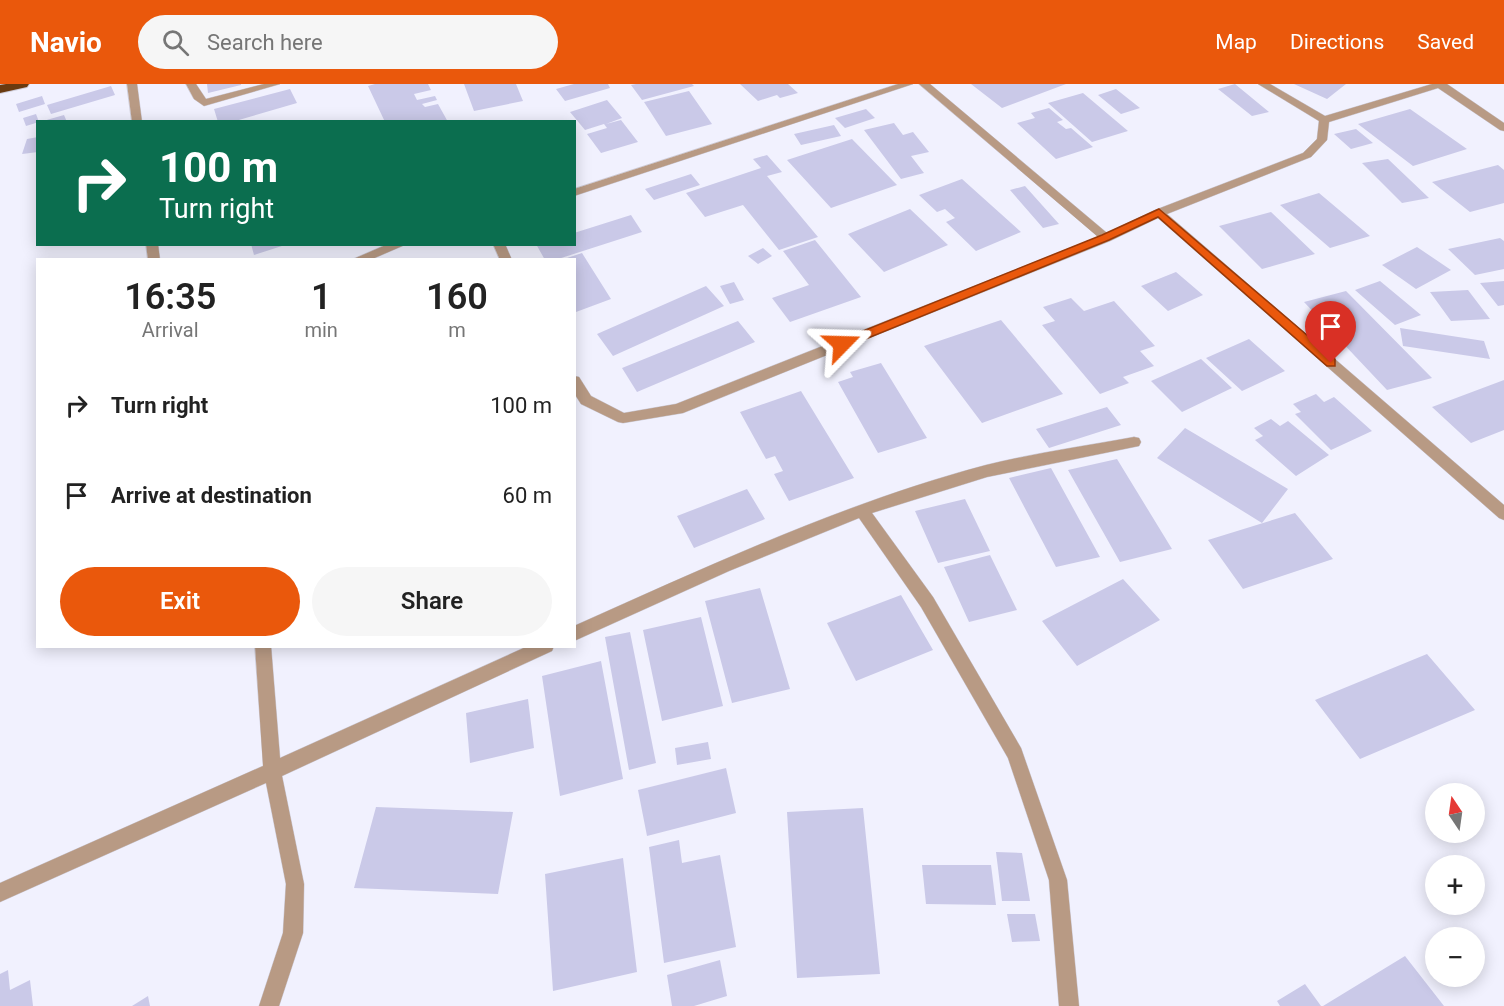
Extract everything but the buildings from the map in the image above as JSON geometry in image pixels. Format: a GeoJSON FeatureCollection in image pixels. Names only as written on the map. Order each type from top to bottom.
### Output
{"type":"FeatureCollection","features":[{"type":"Feature","properties":{"kind":"highway"},"geometry":{"type":"LineString","coordinates":[[0,89],[23,84]]}},
{"type":"Feature","properties":{"kind":"street"},"geometry":{"type":"LineString","coordinates":[[132,84],[137,120]]}},
{"type":"Feature","properties":{"kind":"street"},"geometry":{"type":"LineString","coordinates":[[191,84],[204,103],[275,84]]}},
{"type":"Feature","properties":{"kind":"street"},"geometry":{"type":"LineString","coordinates":[[576,192],[908,84]]}},
{"type":"Feature","properties":{"kind":"street"},"geometry":{"type":"LineString","coordinates":[[924,84],[1106,238]]}},
{"type":"Feature","properties":{"kind":"street"},"geometry":{"type":"LineString","coordinates":[[1263,84],[1324,120],[1441,84],[1504,128]]}},
{"type":"Feature","properties":{"kind":"street"},"geometry":{"type":"LineString","coordinates":[[576,384],[586,400],[623,418],[678,409],[1307,155],[1322,140],[1324,120]]}},
{"type":"Feature","properties":{"kind":"street"},"geometry":{"type":"LineString","coordinates":[[1159,213],[1504,514]]}},
{"type":"Feature","properties":{"kind":"street"},"geometry":{"type":"LineString","coordinates":[[362,258],[396,246]]}},
{"type":"Feature","properties":{"kind":"street"},"geometry":{"type":"LineString","coordinates":[[576,632],[724,566],[862,510],[987,471],[1134,442]]}},
{"type":"Feature","properties":{"kind":"street"},"geometry":{"type":"LineString","coordinates":[[862,510],[927,602],[1015,754],[1058,880],[1069,1006]]}},
{"type":"Feature","properties":{"kind":"street"},"geometry":{"type":"LineString","coordinates":[[263,648],[272,771],[296,884],[293,933],[269,1006]]}},
{"type":"Feature","properties":{"kind":"street"},"geometry":{"type":"LineString","coordinates":[[0,893],[542,648]]}},
{"type":"Feature","properties":{"kind":"route"},"geometry":{"type":"LineString","coordinates":[[842,344],[1106,238],[1159,213],[1331,363]]}}]}
